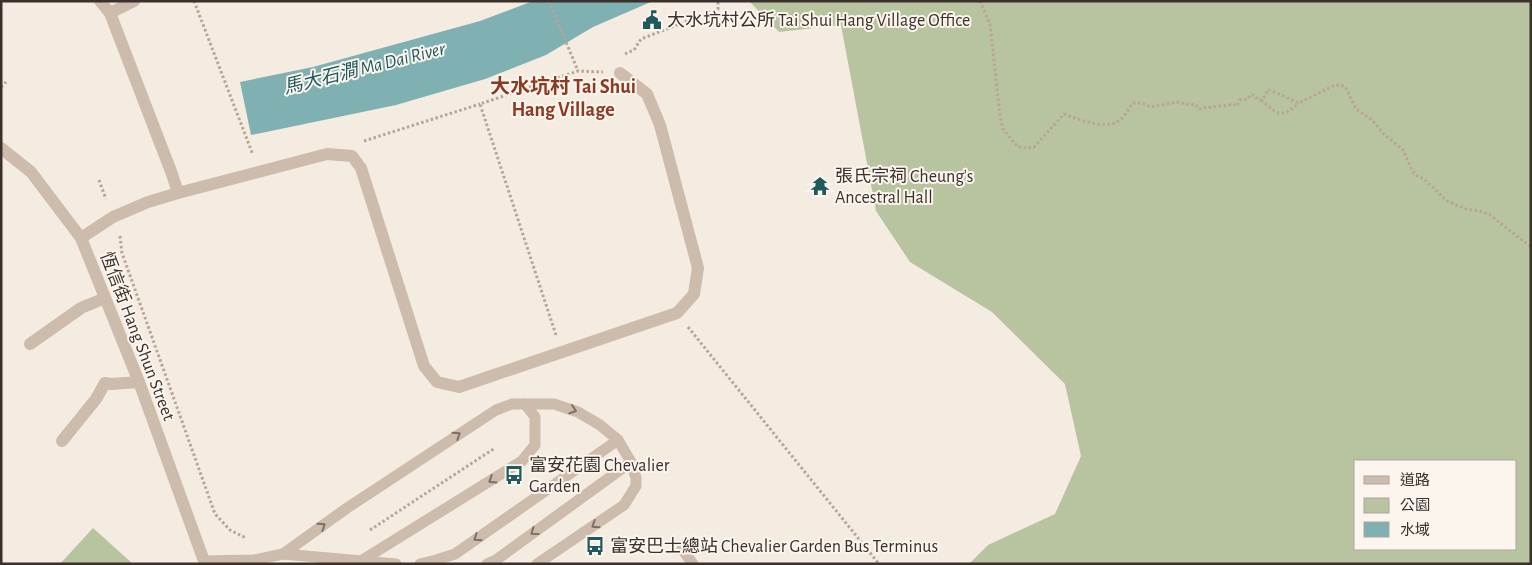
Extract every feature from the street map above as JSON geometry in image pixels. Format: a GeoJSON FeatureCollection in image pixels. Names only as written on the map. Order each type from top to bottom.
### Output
{"type":"FeatureCollection","features":[{"type":"Feature","properties":{"kind":"street"},"geometry":{"type":"LineString","coordinates":[[100,1],[110,13],[178,193]]}},
{"type":"Feature","properties":{"kind":"street"},"geometry":{"type":"LineString","coordinates":[[110,13],[134,1]]}},
{"type":"Feature","properties":{"kind":"street"},"geometry":{"type":"LineString","coordinates":[[81,238],[113,217],[148,202],[327,154],[352,156],[361,168],[424,366],[437,382],[459,387],[677,313],[694,294],[698,268],[660,125],[647,94],[620,73]]}},
{"type":"Feature","properties":{"kind":"street","name":"恆信街 Hang Shun Street"},"geometry":{"type":"LineString","coordinates":[[1,148],[31,172],[81,238],[139,382],[204,562]]}},
{"type":"Feature","properties":{"kind":"street"},"geometry":{"type":"LineString","coordinates":[[30,344],[81,308],[105,298]]}},
{"type":"Feature","properties":{"kind":"street"},"geometry":{"type":"LineString","coordinates":[[62,441],[96,399],[105,383],[139,382]]}},
{"type":"Feature","properties":{"kind":"lane"},"geometry":{"type":"LineString","coordinates":[[282,554],[347,508],[496,410],[512,404],[554,404],[578,412],[600,424],[618,440],[631,462],[636,478],[636,486],[624,505],[537,564]]}},
{"type":"Feature","properties":{"kind":"lane"},"geometry":{"type":"LineString","coordinates":[[361,561],[522,461],[535,446],[535,417],[525,404]]}},
{"type":"Feature","properties":{"kind":"lane"},"geometry":{"type":"LineString","coordinates":[[420,564],[455,554],[618,440]]}},
{"type":"Feature","properties":{"kind":"lane"},"geometry":{"type":"LineString","coordinates":[[487,564],[496,560],[631,462]]}},
{"type":"Feature","properties":{"kind":"lane"},"geometry":{"type":"LineString","coordinates":[[682,549],[693,564]]}},
{"type":"Feature","properties":{"kind":"lane"},"geometry":{"type":"LineString","coordinates":[[204,562],[254,560],[282,554],[396,564]]}},
{"type":"Feature","properties":{"kind":"path"},"geometry":{"type":"LineString","coordinates":[[194,1],[259,171]]}},
{"type":"Feature","properties":{"kind":"path"},"geometry":{"type":"LineString","coordinates":[[549,1],[578,71]]}},
{"type":"Feature","properties":{"kind":"path"},"geometry":{"type":"LineString","coordinates":[[625,54],[634,50],[641,39],[718,9],[718,1]]}},
{"type":"Feature","properties":{"kind":"path"},"geometry":{"type":"LineString","coordinates":[[980,1],[990,24],[996,90],[1003,129],[1018,147],[1034,147],[1064,114],[1090,123],[1105,124],[1115,123],[1122,119],[1133,103],[1151,107],[1177,102],[1190,105],[1195,104],[1199,109],[1214,105],[1222,107],[1233,104],[1237,106],[1240,100],[1248,99],[1250,95],[1254,95],[1258,100],[1261,100],[1275,112],[1282,115],[1335,85],[1346,88],[1356,109],[1372,120],[1385,135],[1403,150],[1412,170],[1417,176],[1424,179],[1448,201],[1466,209],[1490,215],[1531,247]]}},
{"type":"Feature","properties":{"kind":"path"},"geometry":{"type":"LineString","coordinates":[[340,154],[354,144],[578,71],[620,73]]}},
{"type":"Feature","properties":{"kind":"path"},"geometry":{"type":"LineString","coordinates":[[1,87],[6,82]]}},
{"type":"Feature","properties":{"kind":"path"},"geometry":{"type":"LineString","coordinates":[[1261,100],[1266,95],[1267,90],[1299,104]]}},
{"type":"Feature","properties":{"kind":"path"},"geometry":{"type":"LineString","coordinates":[[480,104],[562,352]]}},
{"type":"Feature","properties":{"kind":"path","name":"恆信街 Hang Shun Street"},"geometry":{"type":"LineString","coordinates":[[120,237],[122,253],[215,514],[230,530],[246,538]]}},
{"type":"Feature","properties":{"kind":"path"},"geometry":{"type":"LineString","coordinates":[[677,313],[879,564]]}},
{"type":"Feature","properties":{"kind":"path"},"geometry":{"type":"LineString","coordinates":[[365,534],[495,448]]}},
{"type":"Feature","properties":{"kind":"green space"},"geometry":{"type":"Polygon","coordinates":[[[749,1],[1531,1],[1531,564],[969,564],[988,545],[1055,514],[1081,456],[1065,384],[992,312],[910,262],[876,211],[841,25],[779,32],[749,1]]]}},
{"type":"Feature","properties":{"kind":"green space"},"geometry":{"type":"Polygon","coordinates":[[[93,528],[133,564],[60,564],[93,528]]]}},
{"type":"Feature","properties":{"kind":"water","name":"馬大石澗 Ma Dai River"},"geometry":{"type":"Polygon","coordinates":[[[533,1],[653,1],[593,27],[546,55],[485,79],[396,105],[251,135],[240,82],[313,67],[480,21],[533,1]]]}},
{"type":"Feature","properties":{"kind":"place","name":"大水坑村公所 Tai Shui Hang Village Office"},"geometry":{"type":"Point","coordinates":[652,20]}},
{"type":"Feature","properties":{"kind":"place","name":"張氏宗祠 Cheung's Ancestral Hall"},"geometry":{"type":"Point","coordinates":[820,186]}},
{"type":"Feature","properties":{"kind":"place","name":"富安花園 Chevalier Garden"},"geometry":{"type":"Point","coordinates":[514,475]}},
{"type":"Feature","properties":{"kind":"place","name":"富安巴士總站 Chevalier Garden Bus Terminus"},"geometry":{"type":"Point","coordinates":[595,546]}},
{"type":"Feature","properties":{"kind":"district","name":"大水坑村 Tai Shui Hang Village"},"geometry":{"type":"Point","coordinates":[563,98]}}]}
